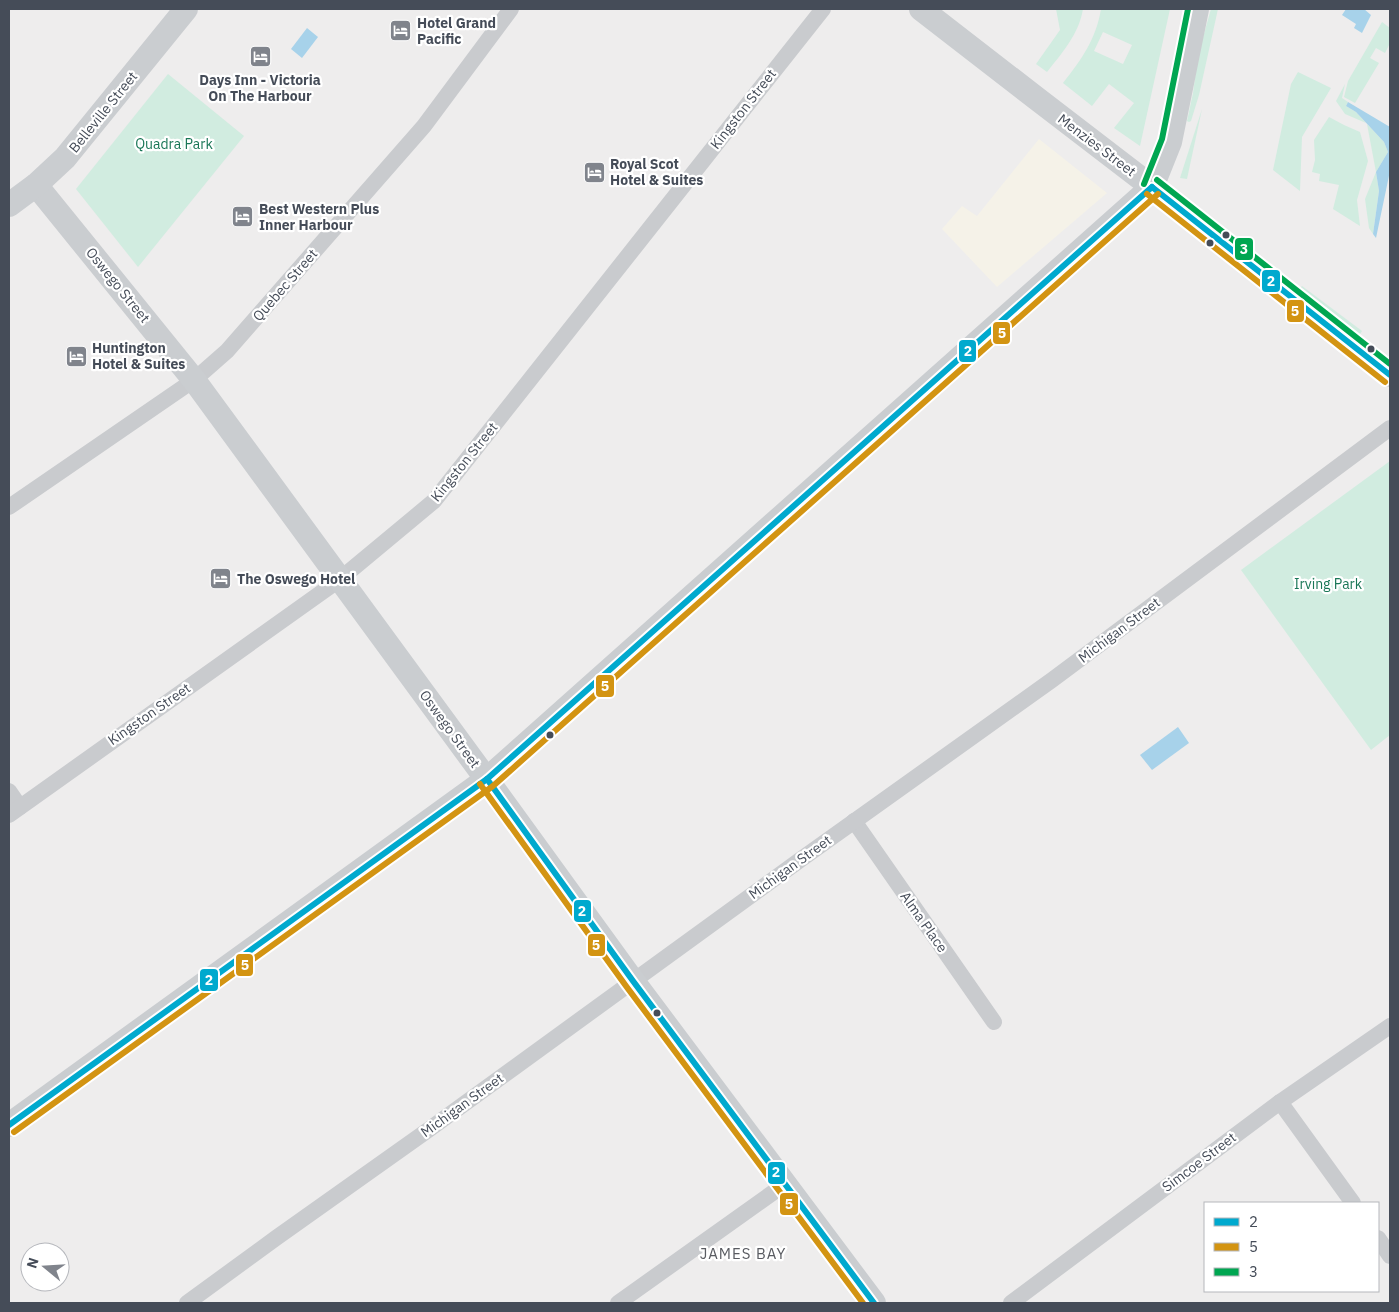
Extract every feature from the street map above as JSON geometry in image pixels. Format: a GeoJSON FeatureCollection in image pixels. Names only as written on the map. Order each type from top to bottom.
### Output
{"type":"FeatureCollection","features":[{"type":"Feature","properties":{"kind":"street","name":"Belleville Street"},"geometry":{"type":"LineString","coordinates":[[9,205],[55,169],[70,153],[186,9]]}},
{"type":"Feature","properties":{"kind":"street","name":"Quebec Street"},"geometry":{"type":"LineString","coordinates":[[9,507],[194,380],[227,351],[424,126],[511,9]]}},
{"type":"Feature","properties":{"kind":"street","name":"Kingston Street"},"geometry":{"type":"LineString","coordinates":[[15,811],[339,580],[434,501],[823,9]]}},
{"type":"Feature","properties":{"kind":"street","name":"Menzies Street"},"geometry":{"type":"LineString","coordinates":[[921,9],[1152,186],[1390,375]]}},
{"type":"Feature","properties":{"kind":"street"},"geometry":{"type":"LineString","coordinates":[[9,1125],[487,779],[1152,186],[1170,142],[1197,9]]}},
{"type":"Feature","properties":{"kind":"street","name":"Oswego Street"},"geometry":{"type":"LineString","coordinates":[[36,185],[194,380],[633,981],[874,1303]]}},
{"type":"Feature","properties":{"kind":"street","name":"Michigan Street"},"geometry":{"type":"LineString","coordinates":[[188,1303],[1052,680],[1390,428]]}},
{"type":"Feature","properties":{"kind":"street"},"geometry":{"type":"LineString","coordinates":[[9,791],[15,811]]}},
{"type":"Feature","properties":{"kind":"street","name":"Alma Place"},"geometry":{"type":"LineString","coordinates":[[854,821],[994,1022]]}},
{"type":"Feature","properties":{"kind":"street","name":"Simcoe Street"},"geometry":{"type":"LineString","coordinates":[[1011,1303],[1280,1102],[1390,1026]]}},
{"type":"Feature","properties":{"kind":"street"},"geometry":{"type":"LineString","coordinates":[[1280,1102],[1352,1202]]}},
{"type":"Feature","properties":{"kind":"street"},"geometry":{"type":"LineString","coordinates":[[618,1303],[784,1184]]}},
{"type":"Feature","properties":{"kind":"street"},"geometry":{"type":"LineString","coordinates":[[1379,1240],[1390,1256]]}},
{"type":"Feature","properties":{"kind":"shaded area"},"geometry":{"type":"Polygon","coordinates":[[[1039,139],[1107,193],[997,287],[942,229],[962,206],[977,216],[1039,139]]]}},
{"type":"Feature","properties":{"kind":"green space"},"geometry":{"type":"Polygon","coordinates":[[[1056,9],[1083,9],[1074,35],[1047,72],[1036,64],[1060,30],[1056,9]]]}},
{"type":"Feature","properties":{"kind":"green space"},"geometry":{"type":"Polygon","coordinates":[[[1101,9],[1170,9],[1140,146],[1114,128],[1134,103],[1109,84],[1092,106],[1063,83],[1087,48],[1099,20],[1101,9]],[[1103,32],[1094,51],[1123,64],[1132,45],[1103,32]]]}},
{"type":"Feature","properties":{"kind":"green space"},"geometry":{"type":"Polygon","coordinates":[[[1211,9],[1218,9],[1199,95],[1191,121],[1189,122],[1187,121],[1198,55],[1211,9]]]}},
{"type":"Feature","properties":{"kind":"green space"},"geometry":{"type":"Polygon","coordinates":[[[1382,22],[1390,28],[1390,43],[1385,53],[1376,48],[1370,58],[1379,63],[1355,103],[1344,97],[1348,81],[1382,22]]]}},
{"type":"Feature","properties":{"kind":"green space"},"geometry":{"type":"Polygon","coordinates":[[[1298,72],[1331,88],[1302,137],[1300,191],[1273,170],[1291,84],[1298,72]]]}},
{"type":"Feature","properties":{"kind":"green space","name":"Quadra Park"},"geometry":{"type":"Polygon","coordinates":[[[168,74],[244,136],[138,267],[76,189],[168,74]]]}},
{"type":"Feature","properties":{"kind":"green space"},"geometry":{"type":"Polygon","coordinates":[[[1345,84],[1342,98],[1348,102],[1346,106],[1356,112],[1366,123],[1345,114],[1336,101],[1345,84]]]}},
{"type":"Feature","properties":{"kind":"green space"},"geometry":{"type":"Polygon","coordinates":[[[1202,109],[1187,179],[1180,178],[1202,109]]]}},
{"type":"Feature","properties":{"kind":"green space"},"geometry":{"type":"Polygon","coordinates":[[[1329,117],[1360,132],[1368,161],[1357,200],[1360,226],[1333,209],[1339,185],[1319,181],[1320,174],[1312,172],[1315,160],[1314,140],[1329,117]]]}},
{"type":"Feature","properties":{"kind":"green space"},"geometry":{"type":"Polygon","coordinates":[[[1367,124],[1384,142],[1388,152],[1376,172],[1367,124]]]}},
{"type":"Feature","properties":{"kind":"green space"},"geometry":{"type":"Polygon","coordinates":[[[1376,172],[1379,191],[1373,234],[1369,228],[1365,199],[1376,172]]]}},
{"type":"Feature","properties":{"kind":"green space"},"geometry":{"type":"Polygon","coordinates":[[[1302,286],[1362,331],[1360,334],[1347,329],[1298,290],[1302,286]]]}},
{"type":"Feature","properties":{"kind":"green space","name":"Irving Park"},"geometry":{"type":"Polygon","coordinates":[[[1390,461],[1390,735],[1371,750],[1241,570],[1390,461]]]}},
{"type":"Feature","properties":{"kind":"water"},"geometry":{"type":"Polygon","coordinates":[[[1346,9],[1364,9],[1371,15],[1362,33],[1354,28],[1356,24],[1342,15],[1346,9]]]}},
{"type":"Feature","properties":{"kind":"water"},"geometry":{"type":"Polygon","coordinates":[[[307,28],[318,37],[302,58],[291,49],[307,28]]]}},
{"type":"Feature","properties":{"kind":"water"},"geometry":{"type":"Polygon","coordinates":[[[1348,102],[1390,127],[1390,171],[1376,238],[1373,234],[1379,191],[1376,172],[1388,152],[1384,142],[1356,112],[1346,106],[1348,102]]]}},
{"type":"Feature","properties":{"kind":"water"},"geometry":{"type":"Polygon","coordinates":[[[1178,727],[1189,743],[1152,770],[1140,755],[1178,727]]]}},
{"type":"Feature","properties":{"kind":"transit line","name":"3"},"geometry":{"type":"LineString","coordinates":[[1144,184],[1162,139],[1188,9]]}},
{"type":"Feature","properties":{"kind":"transit line","name":"3"},"geometry":{"type":"LineString","coordinates":[[1157,180],[1390,364]]}},
{"type":"Feature","properties":{"kind":"transit line","name":"2"},"geometry":{"type":"LineString","coordinates":[[1152,187],[1390,375]]}},
{"type":"Feature","properties":{"kind":"transit line","name":"2"},"geometry":{"type":"LineString","coordinates":[[9,1125],[487,779],[1152,187]]}},
{"type":"Feature","properties":{"kind":"transit line","name":"5"},"geometry":{"type":"LineString","coordinates":[[1147,194],[1385,382]]}},
{"type":"Feature","properties":{"kind":"transit line","name":"5"},"geometry":{"type":"LineString","coordinates":[[14,1132],[493,786],[1158,194]]}},
{"type":"Feature","properties":{"kind":"transit line","name":"2"},"geometry":{"type":"LineString","coordinates":[[487,779],[633,981],[874,1303]]}},
{"type":"Feature","properties":{"kind":"transit line","name":"5"},"geometry":{"type":"LineString","coordinates":[[480,784],[626,986],[863,1303]]}},
{"type":"Feature","properties":{"kind":"place","name":"Hotel Grand Pacific"},"geometry":{"type":"Point","coordinates":[401,31]}},
{"type":"Feature","properties":{"kind":"place","name":"Days Inn - Victoria On The Harbour"},"geometry":{"type":"Point","coordinates":[260,57]}},
{"type":"Feature","properties":{"kind":"place","name":"Royal Scot Hotel & Suites"},"geometry":{"type":"Point","coordinates":[594,172]}},
{"type":"Feature","properties":{"kind":"place","name":"Best Western Plus Inner Harbour"},"geometry":{"type":"Point","coordinates":[243,217]}},
{"type":"Feature","properties":{"kind":"place","name":"Huntington Hotel & Suites"},"geometry":{"type":"Point","coordinates":[76,356]}},
{"type":"Feature","properties":{"kind":"place","name":"The Oswego Hotel"},"geometry":{"type":"Point","coordinates":[221,579]}},
{"type":"Feature","properties":{"kind":"district","name":"JAMES BAY"},"geometry":{"type":"Point","coordinates":[743,1253]}}]}
